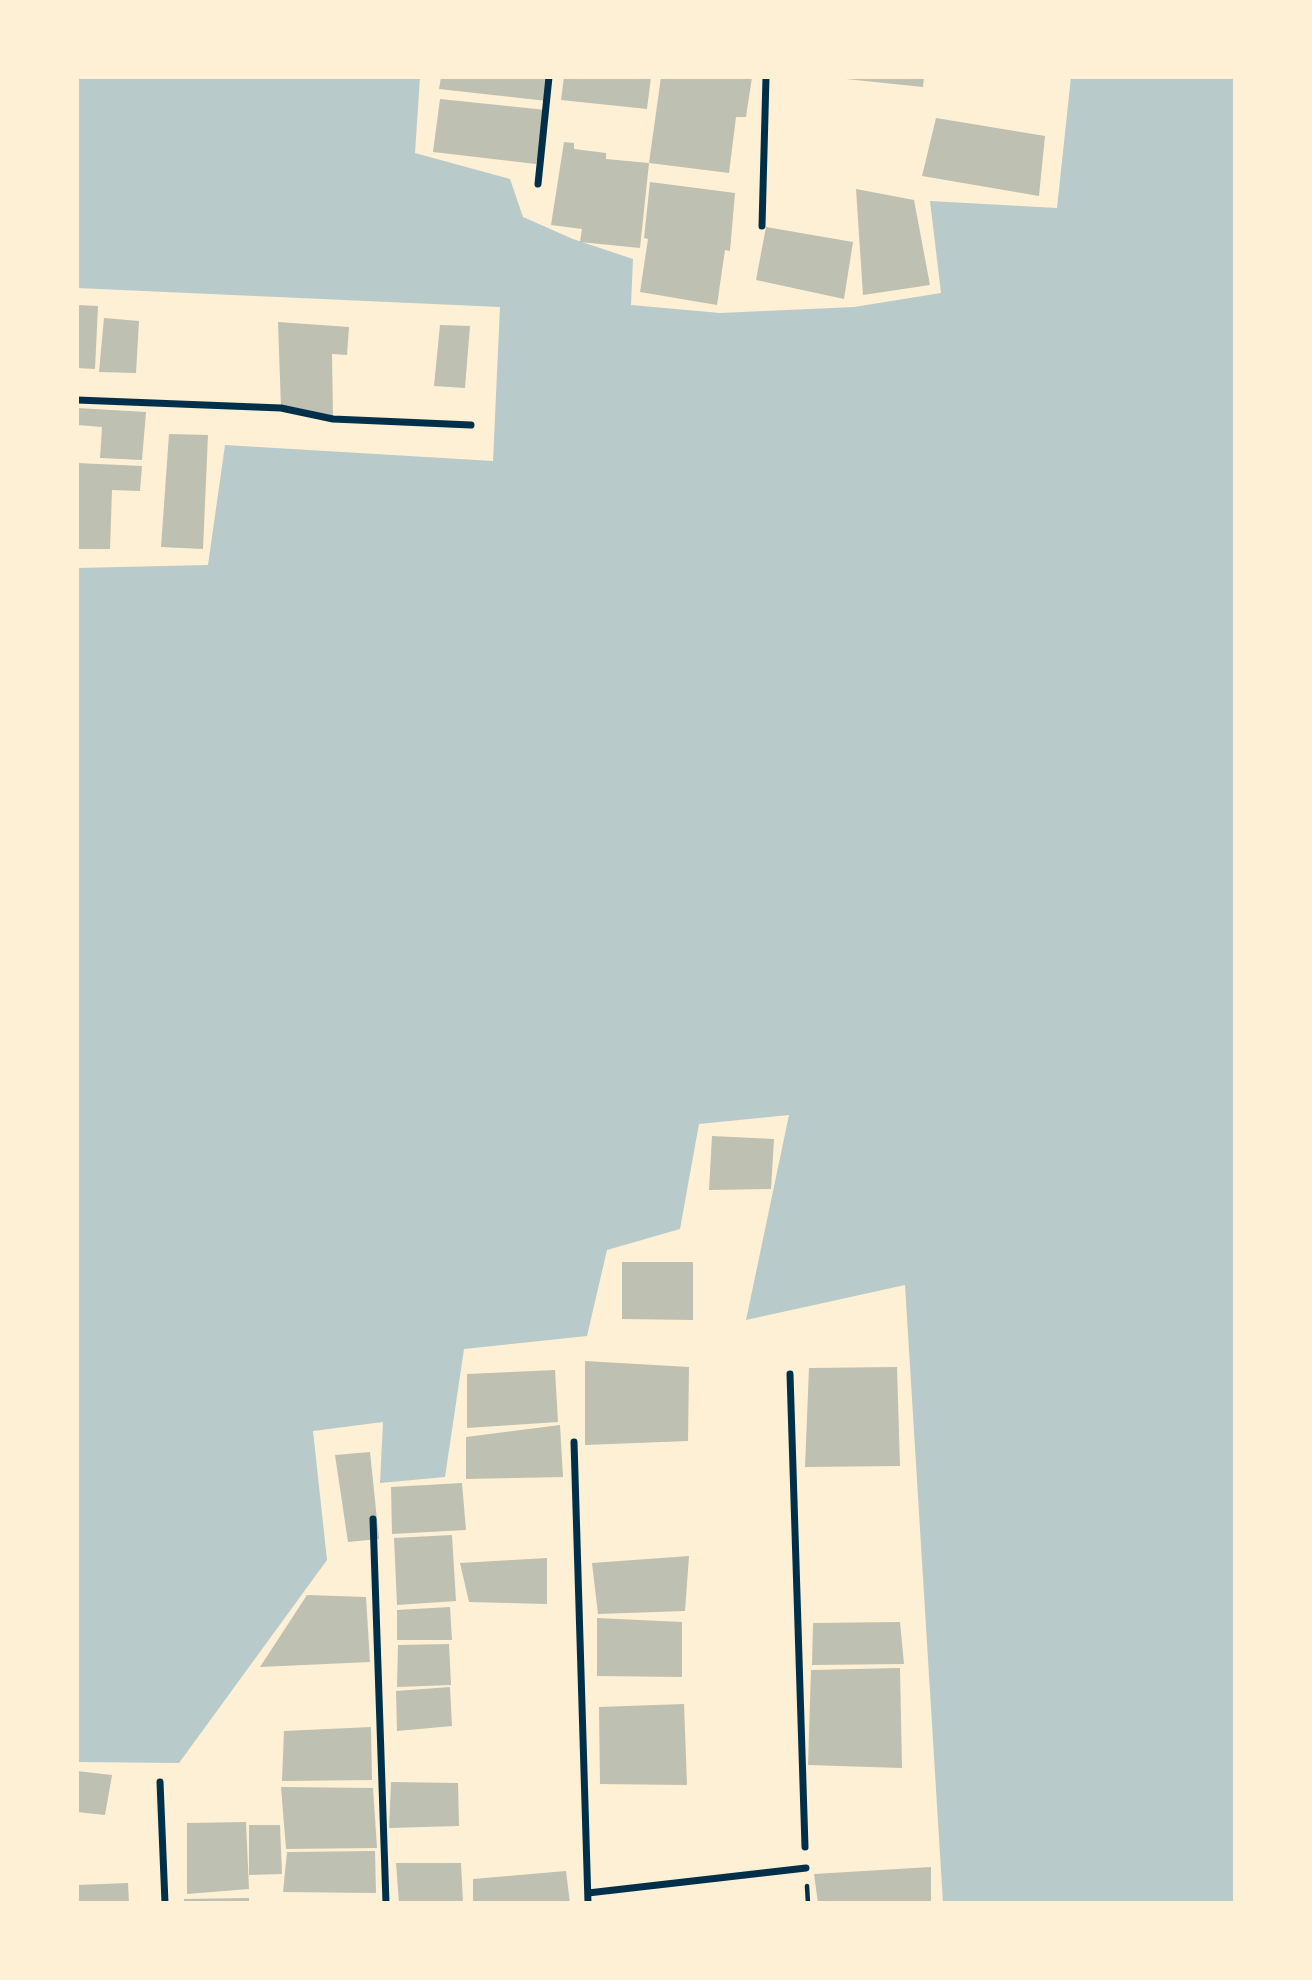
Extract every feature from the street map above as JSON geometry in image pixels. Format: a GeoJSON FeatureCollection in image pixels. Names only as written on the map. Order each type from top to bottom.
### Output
{"type":"FeatureCollection","features":[{"type":"Feature","properties":{"kind":"street"},"geometry":{"type":"LineString","coordinates":[[538,184],[549,77]]}},
{"type":"Feature","properties":{"kind":"street"},"geometry":{"type":"LineString","coordinates":[[762,226],[766,77]]}},
{"type":"Feature","properties":{"kind":"street"},"geometry":{"type":"LineString","coordinates":[[77,400],[281,408],[333,419],[471,425]]}},
{"type":"Feature","properties":{"kind":"street"},"geometry":{"type":"LineString","coordinates":[[790,1374],[805,1847]]}},
{"type":"Feature","properties":{"kind":"street"},"geometry":{"type":"LineString","coordinates":[[574,1442],[588,1903]]}},
{"type":"Feature","properties":{"kind":"street"},"geometry":{"type":"LineString","coordinates":[[373,1519],[386,1903]]}},
{"type":"Feature","properties":{"kind":"street"},"geometry":{"type":"LineString","coordinates":[[160,1782],[166,1903]]}},
{"type":"Feature","properties":{"kind":"street"},"geometry":{"type":"LineString","coordinates":[[588,1893],[806,1868]]}},
{"type":"Feature","properties":{"kind":"shaded area"},"geometry":{"type":"Polygon","coordinates":[[[77,77],[420,77],[415,153],[510,179],[523,217],[573,239],[633,259],[631,305],[720,313],[854,307],[941,293],[930,201],[1057,208],[1071,77],[1235,77],[1235,1903],[943,1903],[905,1285],[746,1320],[789,1115],[699,1124],[680,1229],[607,1250],[587,1336],[464,1349],[445,1477],[380,1483],[383,1422],[313,1431],[327,1560],[179,1763],[77,1762],[77,568],[208,565],[225,445],[493,461],[500,307],[77,288],[77,77]]]}},
{"type":"Feature","properties":{"kind":"building"},"geometry":{"type":"Polygon","coordinates":[[[441,77],[548,77],[547,101],[439,89],[441,77]]]}},
{"type":"Feature","properties":{"kind":"building"},"geometry":{"type":"Polygon","coordinates":[[[564,77],[651,77],[647,109],[561,100],[564,77]]]}},
{"type":"Feature","properties":{"kind":"building"},"geometry":{"type":"Polygon","coordinates":[[[661,77],[752,77],[746,117],[736,117],[729,173],[649,163],[661,77]]]}},
{"type":"Feature","properties":{"kind":"building"},"geometry":{"type":"Polygon","coordinates":[[[846,77],[924,77],[923,87],[846,77]]]}},
{"type":"Feature","properties":{"kind":"building"},"geometry":{"type":"Polygon","coordinates":[[[440,99],[546,110],[536,164],[433,152],[440,99]]]}},
{"type":"Feature","properties":{"kind":"building"},"geometry":{"type":"Polygon","coordinates":[[[936,118],[1045,136],[1039,196],[922,176],[936,118]]]}},
{"type":"Feature","properties":{"kind":"building"},"geometry":{"type":"Polygon","coordinates":[[[564,142],[574,143],[574,149],[606,153],[606,159],[649,163],[640,248],[580,242],[582,229],[551,225],[564,142]]]}},
{"type":"Feature","properties":{"kind":"building"},"geometry":{"type":"Polygon","coordinates":[[[650,182],[735,193],[730,251],[725,250],[717,305],[640,292],[648,239],[644,238],[650,182]]]}},
{"type":"Feature","properties":{"kind":"building"},"geometry":{"type":"Polygon","coordinates":[[[856,189],[914,200],[930,285],[863,295],[856,189]]]}},
{"type":"Feature","properties":{"kind":"building"},"geometry":{"type":"Polygon","coordinates":[[[766,227],[853,242],[844,299],[756,280],[766,227]]]}},
{"type":"Feature","properties":{"kind":"building"},"geometry":{"type":"Polygon","coordinates":[[[77,305],[98,306],[95,369],[77,368],[77,305]]]}},
{"type":"Feature","properties":{"kind":"building"},"geometry":{"type":"Polygon","coordinates":[[[104,318],[139,321],[136,373],[99,372],[104,318]]]}},
{"type":"Feature","properties":{"kind":"building"},"geometry":{"type":"Polygon","coordinates":[[[278,322],[349,327],[347,355],[332,354],[333,419],[281,408],[278,322]]]}},
{"type":"Feature","properties":{"kind":"building"},"geometry":{"type":"Polygon","coordinates":[[[440,325],[470,326],[465,388],[434,386],[440,325]]]}},
{"type":"Feature","properties":{"kind":"building"},"geometry":{"type":"Polygon","coordinates":[[[77,408],[146,412],[142,460],[100,458],[102,427],[77,425],[77,408]]]}},
{"type":"Feature","properties":{"kind":"building"},"geometry":{"type":"Polygon","coordinates":[[[169,434],[208,435],[203,549],[161,547],[169,434]]]}},
{"type":"Feature","properties":{"kind":"building"},"geometry":{"type":"Polygon","coordinates":[[[77,463],[142,466],[140,491],[112,490],[110,549],[77,549],[77,463]]]}},
{"type":"Feature","properties":{"kind":"building"},"geometry":{"type":"Polygon","coordinates":[[[712,1136],[774,1139],[771,1189],[709,1190],[712,1136]]]}},
{"type":"Feature","properties":{"kind":"building"},"geometry":{"type":"Polygon","coordinates":[[[622,1262],[693,1262],[693,1320],[622,1319],[622,1262]]]}},
{"type":"Feature","properties":{"kind":"building"},"geometry":{"type":"Polygon","coordinates":[[[585,1361],[689,1367],[688,1441],[585,1445],[585,1361]]]}},
{"type":"Feature","properties":{"kind":"building"},"geometry":{"type":"Polygon","coordinates":[[[897,1367],[900,1466],[805,1467],[809,1368],[897,1367]]]}},
{"type":"Feature","properties":{"kind":"building"},"geometry":{"type":"Polygon","coordinates":[[[555,1370],[558,1422],[467,1428],[467,1374],[555,1370]]]}},
{"type":"Feature","properties":{"kind":"building"},"geometry":{"type":"Polygon","coordinates":[[[560,1425],[563,1477],[466,1479],[466,1437],[560,1425]]]}},
{"type":"Feature","properties":{"kind":"building"},"geometry":{"type":"Polygon","coordinates":[[[370,1452],[379,1539],[348,1542],[335,1455],[370,1452]]]}},
{"type":"Feature","properties":{"kind":"building"},"geometry":{"type":"Polygon","coordinates":[[[462,1483],[466,1530],[392,1534],[391,1487],[462,1483]]]}},
{"type":"Feature","properties":{"kind":"building"},"geometry":{"type":"Polygon","coordinates":[[[452,1535],[456,1601],[397,1605],[394,1538],[452,1535]]]}},
{"type":"Feature","properties":{"kind":"building"},"geometry":{"type":"Polygon","coordinates":[[[689,1556],[685,1611],[598,1614],[592,1563],[689,1556]]]}},
{"type":"Feature","properties":{"kind":"building"},"geometry":{"type":"Polygon","coordinates":[[[547,1558],[547,1604],[469,1602],[460,1563],[547,1558]]]}},
{"type":"Feature","properties":{"kind":"building"},"geometry":{"type":"Polygon","coordinates":[[[307,1595],[366,1597],[370,1662],[260,1667],[307,1595]]]}},
{"type":"Feature","properties":{"kind":"building"},"geometry":{"type":"Polygon","coordinates":[[[450,1607],[452,1640],[397,1640],[397,1610],[450,1607]]]}},
{"type":"Feature","properties":{"kind":"building"},"geometry":{"type":"Polygon","coordinates":[[[597,1618],[682,1622],[682,1677],[597,1676],[597,1618]]]}},
{"type":"Feature","properties":{"kind":"building"},"geometry":{"type":"Polygon","coordinates":[[[900,1622],[904,1664],[812,1665],[813,1623],[900,1622]]]}},
{"type":"Feature","properties":{"kind":"building"},"geometry":{"type":"Polygon","coordinates":[[[449,1644],[451,1685],[397,1687],[398,1645],[449,1644]]]}},
{"type":"Feature","properties":{"kind":"building"},"geometry":{"type":"Polygon","coordinates":[[[900,1668],[902,1768],[808,1765],[811,1670],[900,1668]]]}},
{"type":"Feature","properties":{"kind":"building"},"geometry":{"type":"Polygon","coordinates":[[[450,1687],[452,1726],[397,1731],[396,1691],[450,1687]]]}},
{"type":"Feature","properties":{"kind":"building"},"geometry":{"type":"Polygon","coordinates":[[[684,1704],[687,1785],[600,1784],[599,1707],[684,1704]]]}},
{"type":"Feature","properties":{"kind":"building"},"geometry":{"type":"Polygon","coordinates":[[[371,1727],[372,1780],[282,1781],[284,1731],[371,1727]]]}},
{"type":"Feature","properties":{"kind":"building"},"geometry":{"type":"Polygon","coordinates":[[[77,1771],[112,1775],[105,1815],[77,1812],[77,1771]]]}},
{"type":"Feature","properties":{"kind":"building"},"geometry":{"type":"Polygon","coordinates":[[[391,1782],[458,1783],[459,1826],[389,1828],[391,1782]]]}},
{"type":"Feature","properties":{"kind":"building"},"geometry":{"type":"Polygon","coordinates":[[[281,1787],[373,1788],[377,1848],[286,1849],[281,1787]]]}},
{"type":"Feature","properties":{"kind":"building"},"geometry":{"type":"Polygon","coordinates":[[[246,1822],[249,1889],[187,1894],[187,1823],[246,1822]]]}},
{"type":"Feature","properties":{"kind":"building"},"geometry":{"type":"Polygon","coordinates":[[[249,1825],[280,1825],[282,1874],[249,1875],[249,1825]]]}},
{"type":"Feature","properties":{"kind":"building"},"geometry":{"type":"Polygon","coordinates":[[[375,1851],[376,1893],[283,1892],[287,1852],[375,1851]]]}},
{"type":"Feature","properties":{"kind":"building"},"geometry":{"type":"Polygon","coordinates":[[[396,1863],[461,1863],[463,1903],[399,1903],[396,1863]]]}},
{"type":"Feature","properties":{"kind":"building"},"geometry":{"type":"Polygon","coordinates":[[[931,1867],[931,1901],[818,1903],[814,1874],[931,1867]]]}},
{"type":"Feature","properties":{"kind":"building"},"geometry":{"type":"Polygon","coordinates":[[[566,1871],[570,1903],[473,1903],[473,1879],[566,1871]]]}},
{"type":"Feature","properties":{"kind":"building"},"geometry":{"type":"Polygon","coordinates":[[[128,1883],[129,1903],[77,1903],[77,1885],[128,1883]]]}},
{"type":"Feature","properties":{"kind":"building"},"geometry":{"type":"Polygon","coordinates":[[[249,1898],[249,1903],[184,1903],[184,1899],[249,1898]]]}}]}
